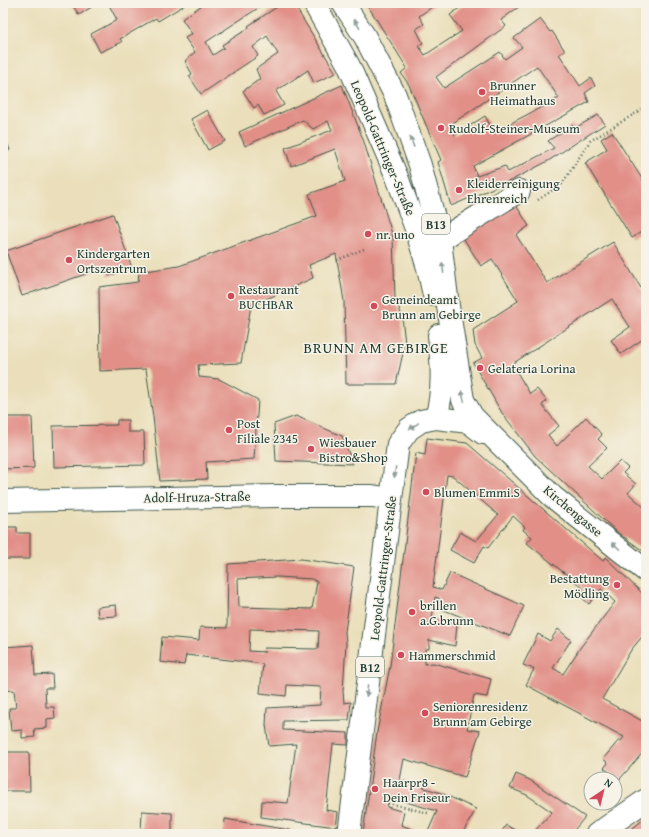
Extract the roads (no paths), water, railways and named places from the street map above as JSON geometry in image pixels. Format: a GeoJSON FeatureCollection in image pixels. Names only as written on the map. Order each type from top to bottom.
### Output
{"type":"FeatureCollection","features":[{"type":"Feature","properties":{"kind":"main road","name":"Leopold-Gattringer-Straße"},"geometry":{"type":"LineString","coordinates":[[314,3],[349,66],[397,177],[428,268],[436,307],[442,357],[442,399],[436,418],[421,421],[409,429],[398,444],[349,834]]}},
{"type":"Feature","properties":{"kind":"main road","name":"Leopold-Gattringer-Straße"},"geometry":{"type":"LineString","coordinates":[[343,3],[365,37],[395,95],[420,166],[440,240],[448,306],[463,400],[472,416],[503,448]]}},
{"type":"Feature","properties":{"kind":"main road"},"geometry":{"type":"LineString","coordinates":[[440,240],[526,198]]}},
{"type":"Feature","properties":{"kind":"main road","name":"B12"},"geometry":{"type":"LineString","coordinates":[[436,418],[469,422],[503,448]]}},
{"type":"Feature","properties":{"kind":"main road","name":"Kirchengasse"},"geometry":{"type":"LineString","coordinates":[[503,448],[553,497],[646,570]]}},
{"type":"Feature","properties":{"kind":"main road","name":"Adolf-Hruza-Straße"},"geometry":{"type":"LineString","coordinates":[[3,500],[277,496],[372,496],[392,499]]}},
{"type":"Feature","properties":{"kind":"main road"},"geometry":{"type":"LineString","coordinates":[[597,834],[646,800]]}},
{"type":"Feature","properties":{"kind":"place","name":"Brunner Heimathaus"},"geometry":{"type":"Point","coordinates":[482,92]}},
{"type":"Feature","properties":{"kind":"place","name":"Rudolf-Steiner-Museum"},"geometry":{"type":"Point","coordinates":[441,128]}},
{"type":"Feature","properties":{"kind":"place","name":"Kleiderreinigung Ehrenreich"},"geometry":{"type":"Point","coordinates":[459,190]}},
{"type":"Feature","properties":{"kind":"place","name":"nr. uno"},"geometry":{"type":"Point","coordinates":[368,234]}},
{"type":"Feature","properties":{"kind":"place","name":"Kindergarten Ortszentrum"},"geometry":{"type":"Point","coordinates":[69,260]}},
{"type":"Feature","properties":{"kind":"place","name":"Restaurant BUCHBAR"},"geometry":{"type":"Point","coordinates":[231,296]}},
{"type":"Feature","properties":{"kind":"place","name":"Gemeindeamt Brunn am Gebirge"},"geometry":{"type":"Point","coordinates":[374,306]}},
{"type":"Feature","properties":{"kind":"place","name":"Gelateria Lorina"},"geometry":{"type":"Point","coordinates":[480,368]}},
{"type":"Feature","properties":{"kind":"place","name":"Post Filiale 2345"},"geometry":{"type":"Point","coordinates":[229,430]}},
{"type":"Feature","properties":{"kind":"place","name":"Wiesbauer Bistro&Shop"},"geometry":{"type":"Point","coordinates":[311,449]}},
{"type":"Feature","properties":{"kind":"place","name":"Blumen Emmi.S"},"geometry":{"type":"Point","coordinates":[426,492]}},
{"type":"Feature","properties":{"kind":"place","name":"Bestattung Mödling"},"geometry":{"type":"Point","coordinates":[617,585]}},
{"type":"Feature","properties":{"kind":"place","name":"brillen a.G.brunn"},"geometry":{"type":"Point","coordinates":[412,612]}},
{"type":"Feature","properties":{"kind":"place","name":"Hammerschmid"},"geometry":{"type":"Point","coordinates":[401,655]}},
{"type":"Feature","properties":{"kind":"place","name":"Seniorenresidenz Brunn am Gebirge"},"geometry":{"type":"Point","coordinates":[425,713]}},
{"type":"Feature","properties":{"kind":"place","name":"Haarpr8 - Dein Friseur"},"geometry":{"type":"Point","coordinates":[375,789]}},
{"type":"Feature","properties":{"kind":"district","name":"BRUNN AM GEBIRGE"},"geometry":{"type":"Point","coordinates":[376,347]}}]}
